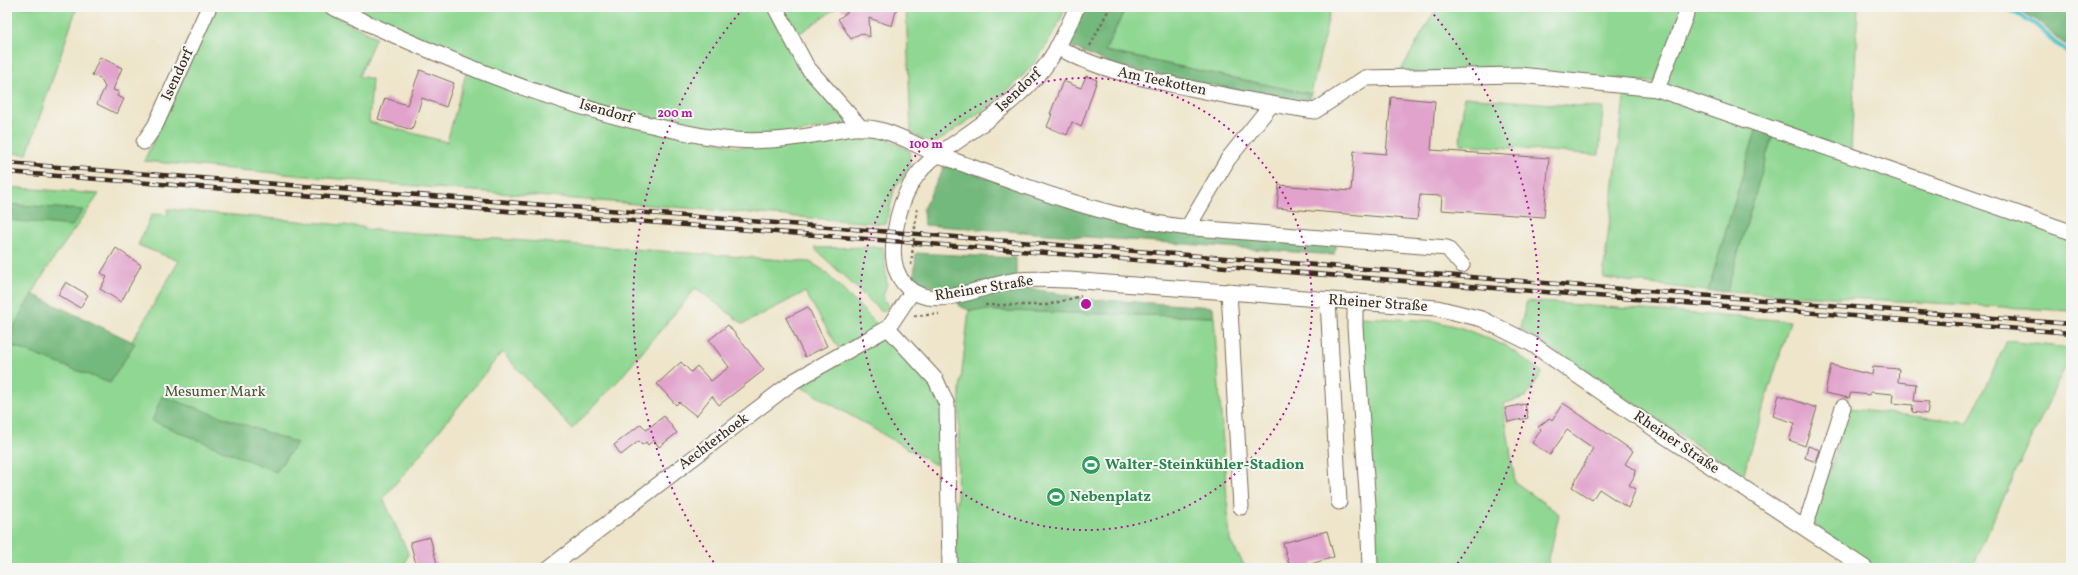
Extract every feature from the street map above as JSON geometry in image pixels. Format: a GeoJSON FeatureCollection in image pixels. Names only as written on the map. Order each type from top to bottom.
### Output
{"type":"FeatureCollection","features":[{"type":"Feature","properties":{"kind":"street","name":"Isendorf"},"geometry":{"type":"LineString","coordinates":[[144,142],[155,126],[209,7]]}},
{"type":"Feature","properties":{"kind":"street","name":"Isendorf"},"geometry":{"type":"LineString","coordinates":[[332,7],[416,46],[606,115],[675,130],[734,140],[794,138],[861,128],[877,129],[902,138],[938,155]]}},
{"type":"Feature","properties":{"kind":"street"},"geometry":{"type":"LineString","coordinates":[[776,7],[807,67],[861,128]]}},
{"type":"Feature","properties":{"kind":"street","name":"Isendorf"},"geometry":{"type":"LineString","coordinates":[[900,211],[908,190],[920,170],[1017,96],[1040,72],[1058,47],[1077,7]]}},
{"type":"Feature","properties":{"kind":"street"},"geometry":{"type":"LineString","coordinates":[[1658,89],[1689,7]]}},
{"type":"Feature","properties":{"kind":"street","name":"Am Teekotten"},"geometry":{"type":"LineString","coordinates":[[1058,47],[1083,61],[1113,72],[1271,105],[1315,112],[1365,78],[1519,75],[1658,89],[2071,232]]}},
{"type":"Feature","properties":{"kind":"street"},"geometry":{"type":"LineString","coordinates":[[1188,227],[1228,159],[1271,105]]}},
{"type":"Feature","properties":{"kind":"street"},"geometry":{"type":"LineString","coordinates":[[938,155],[1026,187],[1136,220],[1188,227],[1447,248],[1462,265]]}},
{"type":"Feature","properties":{"kind":"street","name":"Rheiner Straße"},"geometry":{"type":"LineString","coordinates":[[900,211],[894,242],[894,262],[900,279],[912,292],[930,299],[954,297],[985,287],[1018,280],[1069,280],[1437,308],[1482,319],[1532,344],[1665,436],[1805,527],[1862,567]]}},
{"type":"Feature","properties":{"kind":"street","name":"Aechterhoek"},"geometry":{"type":"LineString","coordinates":[[549,568],[794,381],[888,328],[912,292]]}},
{"type":"Feature","properties":{"kind":"street"},"geometry":{"type":"LineString","coordinates":[[1229,292],[1241,507]]}},
{"type":"Feature","properties":{"kind":"street"},"geometry":{"type":"LineString","coordinates":[[1328,300],[1340,502]]}},
{"type":"Feature","properties":{"kind":"street"},"geometry":{"type":"LineString","coordinates":[[1356,301],[1355,327],[1368,506],[1370,568]]}},
{"type":"Feature","properties":{"kind":"street"},"geometry":{"type":"LineString","coordinates":[[888,328],[936,380],[947,405],[950,568]]}},
{"type":"Feature","properties":{"kind":"street"},"geometry":{"type":"LineString","coordinates":[[1805,527],[1843,407]]}},
{"type":"Feature","properties":{"kind":"path"},"geometry":{"type":"LineString","coordinates":[[1083,61],[1110,7]]}},
{"type":"Feature","properties":{"kind":"green space"},"geometry":{"type":"Polygon","coordinates":[[[7,7],[77,7],[27,154],[7,153],[7,7]]]}},
{"type":"Feature","properties":{"kind":"green space"},"geometry":{"type":"Polygon","coordinates":[[[215,7],[315,7],[376,37],[359,76],[372,79],[369,122],[447,142],[467,70],[736,147],[809,145],[863,134],[885,138],[910,151],[909,168],[894,190],[886,224],[436,188],[144,161],[215,7]]]}},
{"type":"Feature","properties":{"kind":"green space"},"geometry":{"type":"Polygon","coordinates":[[[342,7],[769,7],[849,123],[796,133],[735,136],[608,110],[533,85],[342,7]]]}},
{"type":"Feature","properties":{"kind":"green space"},"geometry":{"type":"Polygon","coordinates":[[[783,7],[838,7],[797,35],[783,7]]]}},
{"type":"Feature","properties":{"kind":"green space"},"geometry":{"type":"Polygon","coordinates":[[[906,7],[1066,7],[1055,31],[1042,52],[1012,87],[976,116],[934,144],[911,133],[906,7]]]}},
{"type":"Feature","properties":{"kind":"green space"},"geometry":{"type":"Polygon","coordinates":[[[1082,7],[1126,7],[1105,51],[1311,94],[1308,104],[1116,66],[1065,44],[1082,7]]]}},
{"type":"Feature","properties":{"kind":"green space"},"geometry":{"type":"Polygon","coordinates":[[[1126,7],[1331,7],[1311,94],[1105,51],[1126,7]]]}},
{"type":"Feature","properties":{"kind":"green space"},"geometry":{"type":"Polygon","coordinates":[[[1437,7],[1683,7],[1654,82],[1400,72],[1437,7]]]}},
{"type":"Feature","properties":{"kind":"green space"},"geometry":{"type":"Polygon","coordinates":[[[1692,7],[1858,7],[1851,151],[1662,87],[1692,7]]]}},
{"type":"Feature","properties":{"kind":"green space"},"geometry":{"type":"Polygon","coordinates":[[[2013,7],[2071,7],[2071,50],[2038,21],[2013,7]]]}},
{"type":"Feature","properties":{"kind":"green space"},"geometry":{"type":"Polygon","coordinates":[[[1625,89],[1659,94],[1757,127],[1708,291],[1603,278],[1625,89]]]}},
{"type":"Feature","properties":{"kind":"green space"},"geometry":{"type":"Polygon","coordinates":[[[1464,97],[1603,108],[1599,155],[1460,144],[1464,97]]]}},
{"type":"Feature","properties":{"kind":"green space"},"geometry":{"type":"Polygon","coordinates":[[[1757,127],[1773,133],[1727,291],[1708,291],[1757,127]]]}},
{"type":"Feature","properties":{"kind":"green space"},"geometry":{"type":"Polygon","coordinates":[[[1773,133],[2071,237],[2071,311],[1727,291],[1773,133]]]}},
{"type":"Feature","properties":{"kind":"green space"},"geometry":{"type":"Polygon","coordinates":[[[945,165],[1144,225],[1336,244],[1334,255],[924,225],[923,209],[945,165]]]}},
{"type":"Feature","properties":{"kind":"green space"},"geometry":{"type":"Polygon","coordinates":[[[7,187],[99,194],[48,267],[7,338],[7,187]]]}},
{"type":"Feature","properties":{"kind":"green space"},"geometry":{"type":"Polygon","coordinates":[[[7,204],[83,210],[72,226],[7,220],[7,204]]]}},
{"type":"Feature","properties":{"kind":"green space","name":"Mesumer Mark"},"geometry":{"type":"Polygon","coordinates":[[[167,209],[364,227],[363,229],[810,262],[823,270],[880,327],[839,349],[805,292],[743,324],[696,288],[618,381],[572,429],[502,352],[410,467],[383,498],[408,553],[404,568],[7,568],[7,344],[108,382],[179,261],[138,245],[152,214],[168,215],[167,209]]]}},
{"type":"Feature","properties":{"kind":"green space"},"geometry":{"type":"Polygon","coordinates":[[[883,247],[887,284],[883,296],[888,307],[882,312],[814,248],[883,247]]]}},
{"type":"Feature","properties":{"kind":"green space"},"geometry":{"type":"Polygon","coordinates":[[[916,253],[1016,258],[1016,286],[1088,299],[1213,307],[1214,317],[969,310],[959,306],[956,289],[934,287],[914,277],[916,253]]]}},
{"type":"Feature","properties":{"kind":"green space"},"geometry":{"type":"Polygon","coordinates":[[[32,294],[135,343],[110,383],[7,344],[7,338],[32,294]]]}},
{"type":"Feature","properties":{"kind":"green space"},"geometry":{"type":"Polygon","coordinates":[[[1527,301],[1790,321],[1743,476],[1520,328],[1527,301]]]}},
{"type":"Feature","properties":{"kind":"green space","name":"Walter-Steinkühler-Stadion"},"geometry":{"type":"Polygon","coordinates":[[[969,310],[1214,317],[1230,541],[1246,568],[955,568],[960,389],[969,310]]]}},
{"type":"Feature","properties":{"kind":"green space"},"geometry":{"type":"Polygon","coordinates":[[[1360,317],[1434,321],[1462,328],[1506,346],[1542,372],[1527,396],[1503,404],[1515,482],[1559,514],[1547,568],[1373,568],[1360,317]]]}},
{"type":"Feature","properties":{"kind":"green space"},"geometry":{"type":"Polygon","coordinates":[[[887,335],[929,384],[942,406],[936,465],[798,385],[887,335]]]}},
{"type":"Feature","properties":{"kind":"green space"},"geometry":{"type":"Polygon","coordinates":[[[2007,341],[2071,348],[2071,354],[1971,568],[1877,568],[1813,524],[1849,409],[1968,422],[2007,341]]]}},
{"type":"Feature","properties":{"kind":"green space"},"geometry":{"type":"Polygon","coordinates":[[[162,396],[297,443],[276,472],[152,421],[162,396]]]}},
{"type":"Feature","properties":{"kind":"building"},"geometry":{"type":"Polygon","coordinates":[[[841,7],[897,7],[892,26],[869,18],[870,37],[861,33],[851,39],[838,19],[848,12],[841,10],[841,7]]]}},
{"type":"Feature","properties":{"kind":"building"},"geometry":{"type":"Polygon","coordinates":[[[100,57],[122,68],[113,90],[119,92],[117,96],[124,99],[117,114],[97,104],[105,87],[100,78],[92,75],[100,57]]]}},
{"type":"Feature","properties":{"kind":"building"},"geometry":{"type":"Polygon","coordinates":[[[420,70],[454,83],[446,107],[422,98],[412,130],[378,119],[385,98],[407,105],[420,70]]]}},
{"type":"Feature","properties":{"kind":"building"},"geometry":{"type":"Polygon","coordinates":[[[1086,76],[1097,80],[1081,127],[1072,122],[1067,135],[1047,127],[1052,114],[1050,114],[1063,81],[1081,88],[1086,76]]]}},
{"type":"Feature","properties":{"kind":"building"},"geometry":{"type":"Polygon","coordinates":[[[1391,97],[1435,101],[1431,150],[1549,158],[1544,217],[1441,210],[1442,196],[1420,195],[1417,220],[1277,208],[1279,185],[1351,191],[1354,151],[1386,154],[1391,97]]]}},
{"type":"Feature","properties":{"kind":"building"},"geometry":{"type":"Polygon","coordinates":[[[116,248],[141,265],[121,302],[100,289],[107,277],[101,273],[116,248]]]}},
{"type":"Feature","properties":{"kind":"building"},"geometry":{"type":"Polygon","coordinates":[[[66,282],[88,295],[80,308],[58,295],[66,282]]]}},
{"type":"Feature","properties":{"kind":"building"},"geometry":{"type":"Polygon","coordinates":[[[808,307],[827,346],[805,357],[786,318],[808,307]]]}},
{"type":"Feature","properties":{"kind":"building"},"geometry":{"type":"Polygon","coordinates":[[[728,325],[764,370],[719,405],[712,396],[696,416],[679,402],[676,405],[657,384],[681,362],[691,372],[697,366],[711,381],[729,367],[709,340],[728,325]]]}},
{"type":"Feature","properties":{"kind":"building"},"geometry":{"type":"Polygon","coordinates":[[[1831,365],[1872,375],[1873,367],[1899,369],[1898,382],[1916,384],[1914,401],[1929,402],[1927,414],[1912,412],[1913,405],[1892,403],[1893,394],[1870,392],[1870,395],[1851,393],[1849,398],[1825,393],[1831,365]]]}},
{"type":"Feature","properties":{"kind":"building"},"geometry":{"type":"Polygon","coordinates":[[[1779,395],[1817,408],[1805,446],[1789,440],[1795,423],[1773,416],[1779,395]]]}},
{"type":"Feature","properties":{"kind":"building"},"geometry":{"type":"Polygon","coordinates":[[[1563,403],[1633,451],[1625,464],[1635,470],[1634,477],[1629,485],[1636,489],[1628,508],[1599,489],[1592,500],[1572,487],[1593,448],[1567,430],[1550,455],[1532,443],[1541,430],[1538,427],[1550,418],[1552,420],[1563,403]]]}},
{"type":"Feature","properties":{"kind":"building"},"geometry":{"type":"Polygon","coordinates":[[[1525,404],[1528,418],[1508,422],[1505,408],[1525,404]]]}},
{"type":"Feature","properties":{"kind":"building"},"geometry":{"type":"Polygon","coordinates":[[[664,416],[677,433],[659,447],[654,440],[648,445],[646,442],[642,445],[639,441],[621,455],[614,445],[641,424],[646,430],[664,416]]]}},
{"type":"Feature","properties":{"kind":"building"},"geometry":{"type":"Polygon","coordinates":[[[1808,446],[1820,450],[1816,462],[1805,458],[1808,446]]]}},
{"type":"Feature","properties":{"kind":"building"},"geometry":{"type":"Polygon","coordinates":[[[1327,531],[1334,557],[1311,564],[1312,568],[1290,568],[1283,543],[1327,531]]]}},
{"type":"Feature","properties":{"kind":"building"},"geometry":{"type":"Polygon","coordinates":[[[430,537],[438,568],[417,568],[410,542],[430,537]]]}},
{"type":"Feature","properties":{"kind":"waterway"},"geometry":{"type":"LineString","coordinates":[[2005,7],[2035,24],[2071,56]]}},
{"type":"Feature","properties":{"kind":"railway"},"geometry":{"type":"LineString","coordinates":[[7,163],[2071,324]]}},
{"type":"Feature","properties":{"kind":"railway"},"geometry":{"type":"LineString","coordinates":[[7,172],[2071,333]]}},
{"type":"Feature","properties":{"kind":"place","name":"Walter-Steinkühler-Stadion"},"geometry":{"type":"Point","coordinates":[1091,465]}},
{"type":"Feature","properties":{"kind":"place","name":"Nebenplatz"},"geometry":{"type":"Point","coordinates":[1056,497]}}]}
